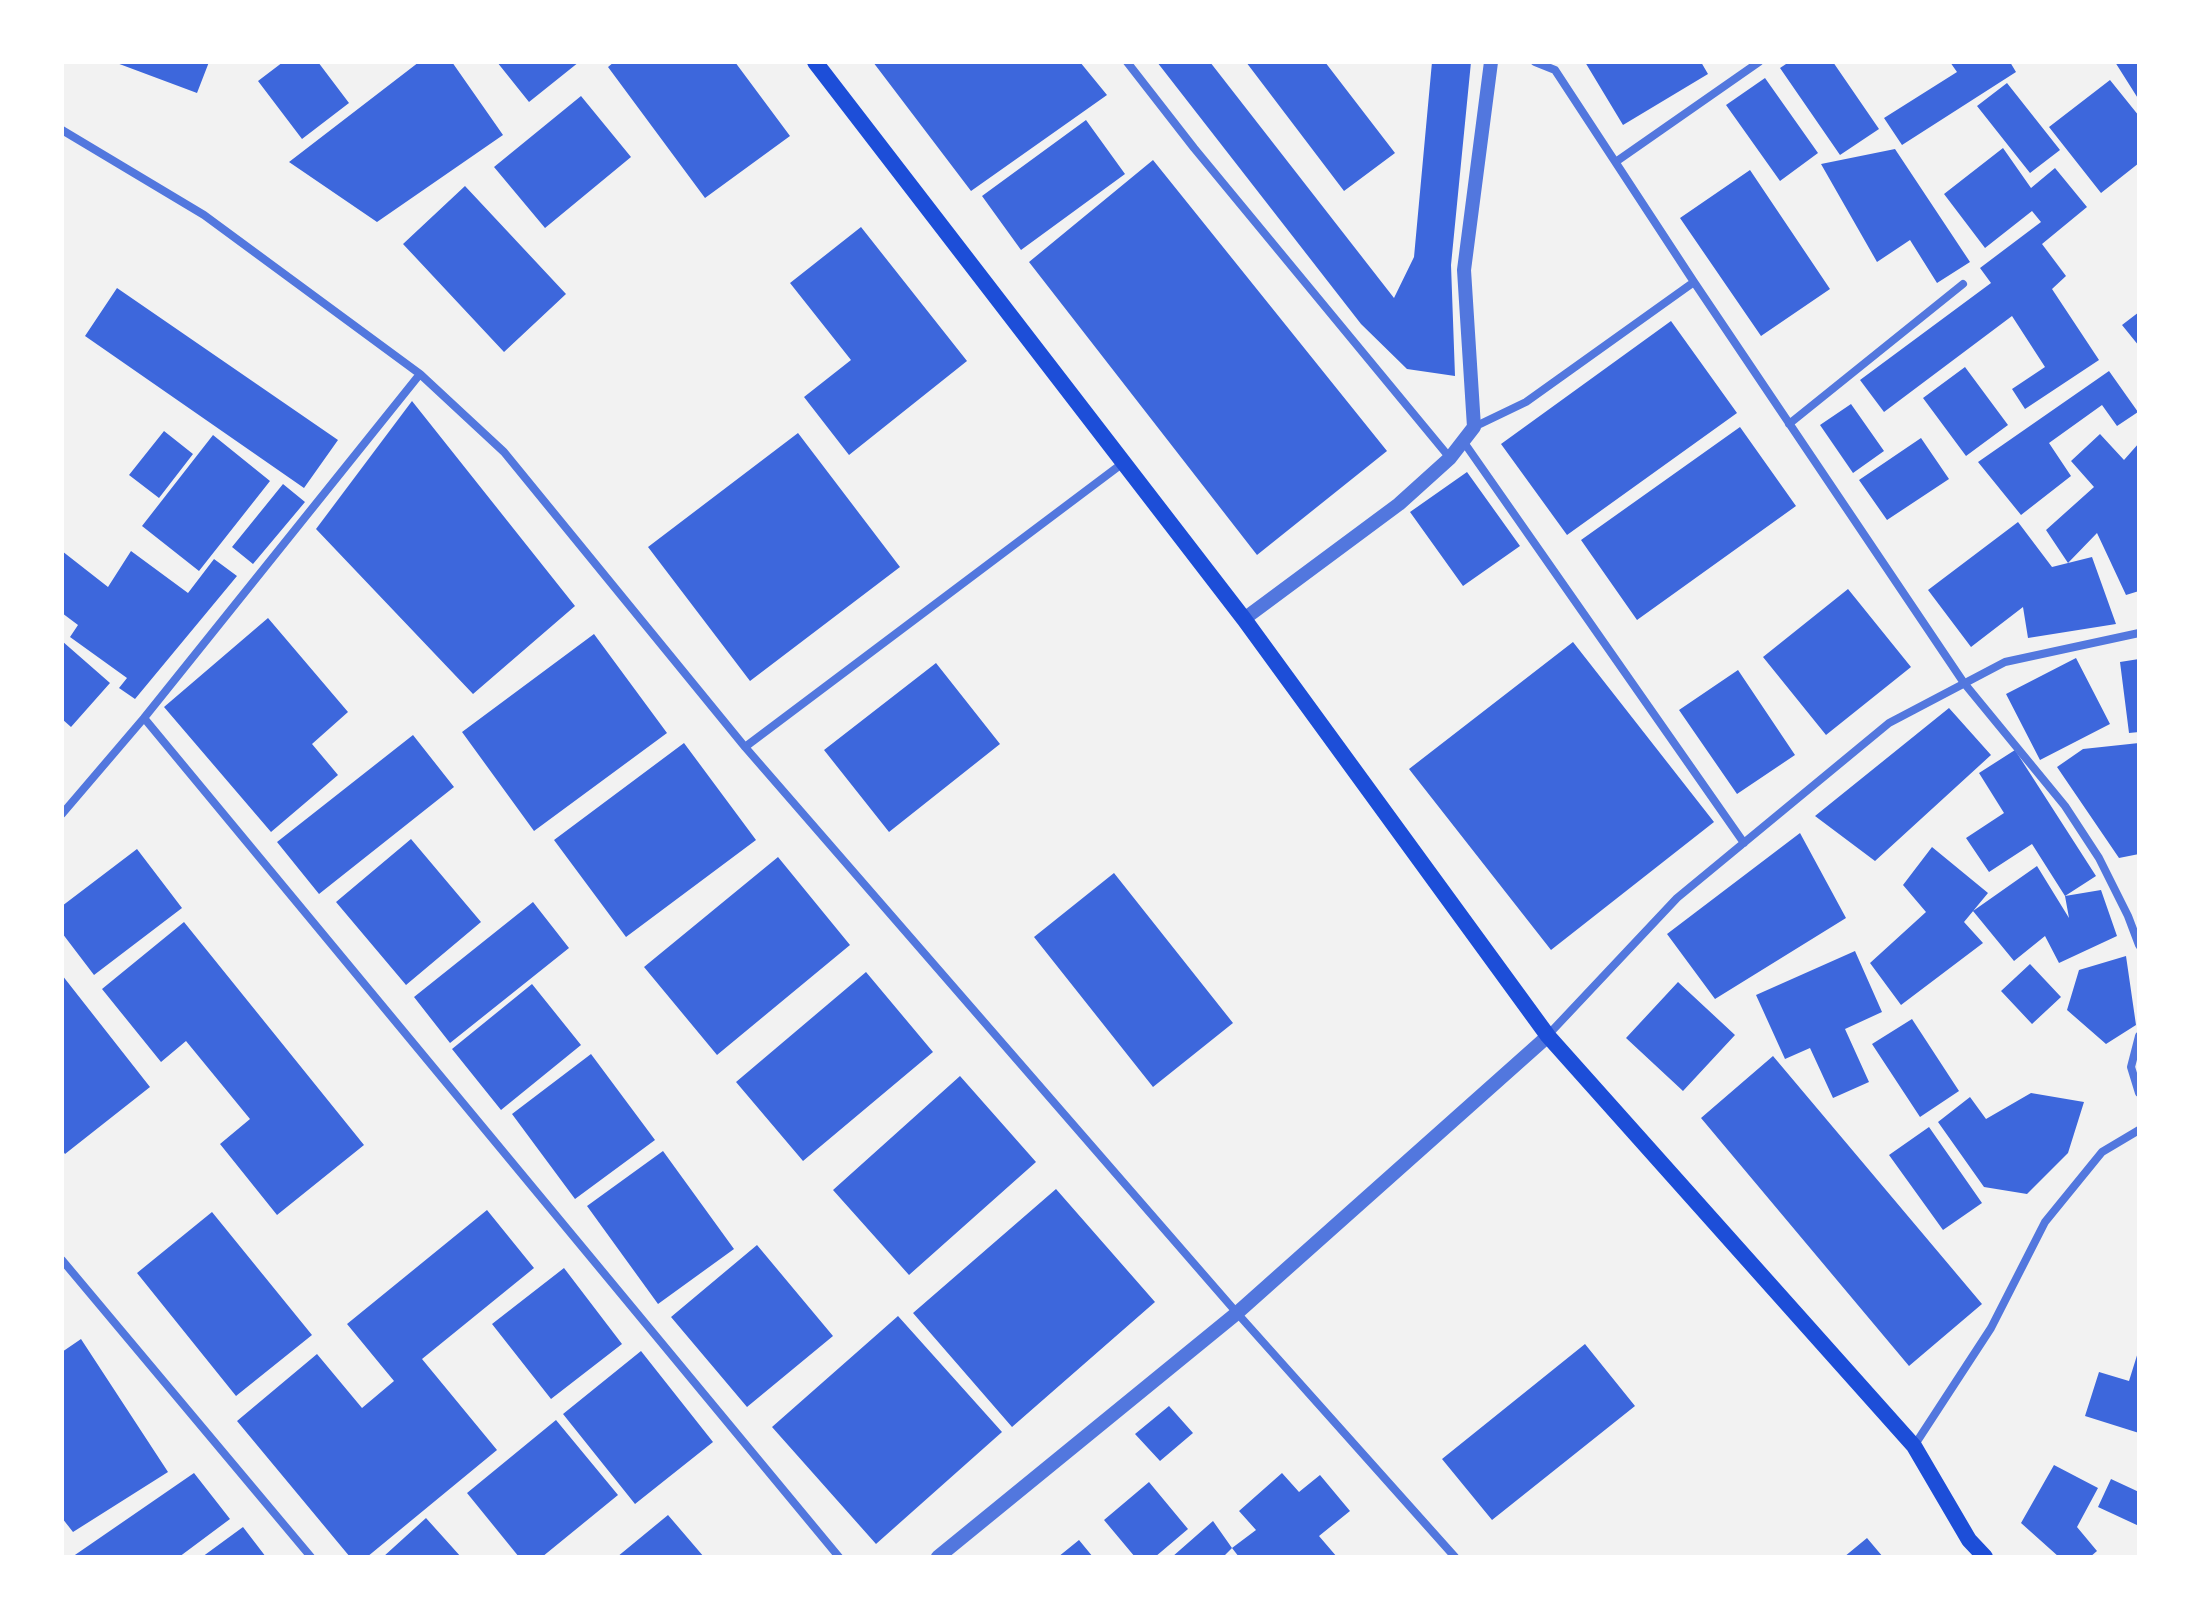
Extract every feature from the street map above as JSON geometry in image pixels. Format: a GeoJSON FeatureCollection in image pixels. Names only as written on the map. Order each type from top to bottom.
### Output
{"type":"FeatureCollection","features":[{"type":"Feature","properties":{"kind":"main road"},"geometry":{"type":"LineString","coordinates":[[815,62],[1244,619],[1548,1036],[1914,1446],[1969,1540],[1985,1557]]}},
{"type":"Feature","properties":{"kind":"street"},"geometry":{"type":"LineString","coordinates":[[1127,62],[1194,148],[1450,458]]}},
{"type":"Feature","properties":{"kind":"street"},"geometry":{"type":"LineString","coordinates":[[1474,427],[1464,270],[1491,62]]}},
{"type":"Feature","properties":{"kind":"street"},"geometry":{"type":"LineString","coordinates":[[1535,62],[1555,70],[1964,683],[2065,806],[2099,858],[2139,945]]}},
{"type":"Feature","properties":{"kind":"street"},"geometry":{"type":"LineString","coordinates":[[1617,161],[1759,62]]}},
{"type":"Feature","properties":{"kind":"street"},"geometry":{"type":"LineString","coordinates":[[62,130],[204,215],[420,374],[504,452],[745,747],[1237,1313],[1455,1557]]}},
{"type":"Feature","properties":{"kind":"street"},"geometry":{"type":"LineString","coordinates":[[1244,619],[1399,504],[1450,458],[1474,427],[1526,402],[1694,282]]}},
{"type":"Feature","properties":{"kind":"street"},"geometry":{"type":"LineString","coordinates":[[1789,424],[1963,284]]}},
{"type":"Feature","properties":{"kind":"street"},"geometry":{"type":"LineString","coordinates":[[62,814],[144,718],[420,374]]}},
{"type":"Feature","properties":{"kind":"street"},"geometry":{"type":"LineString","coordinates":[[1463,441],[1744,843]]}},
{"type":"Feature","properties":{"kind":"street"},"geometry":{"type":"LineString","coordinates":[[745,747],[1123,463]]}},
{"type":"Feature","properties":{"kind":"street"},"geometry":{"type":"LineString","coordinates":[[938,1557],[1237,1313],[1548,1036],[1677,898],[1889,723],[2005,662],[2139,633]]}},
{"type":"Feature","properties":{"kind":"street"},"geometry":{"type":"LineString","coordinates":[[144,718],[839,1557]]}},
{"type":"Feature","properties":{"kind":"street"},"geometry":{"type":"LineString","coordinates":[[2139,1036],[2131,1067],[2139,1093]]}},
{"type":"Feature","properties":{"kind":"street"},"geometry":{"type":"LineString","coordinates":[[1914,1446],[1991,1328],[2045,1222],[2102,1152],[2139,1130]]}},
{"type":"Feature","properties":{"kind":"street"},"geometry":{"type":"LineString","coordinates":[[62,1260],[311,1557]]}},
{"type":"Feature","properties":{"kind":"building"},"geometry":{"type":"Polygon","coordinates":[[[114,62],[209,62],[197,93],[114,62]]]}},
{"type":"Feature","properties":{"kind":"building"},"geometry":{"type":"Polygon","coordinates":[[[283,62],[318,62],[349,103],[302,139],[258,81],[283,62]]]}},
{"type":"Feature","properties":{"kind":"building"},"geometry":{"type":"Polygon","coordinates":[[[419,62],[452,62],[503,135],[377,222],[289,162],[419,62]]]}},
{"type":"Feature","properties":{"kind":"building"},"geometry":{"type":"Polygon","coordinates":[[[497,62],[579,62],[529,102],[497,62]]]}},
{"type":"Feature","properties":{"kind":"building"},"geometry":{"type":"Polygon","coordinates":[[[614,62],[735,62],[790,136],[705,198],[608,67],[614,62]]]}},
{"type":"Feature","properties":{"kind":"building"},"geometry":{"type":"Polygon","coordinates":[[[873,62],[1080,62],[1107,95],[971,191],[873,62]]]}},
{"type":"Feature","properties":{"kind":"building"},"geometry":{"type":"Polygon","coordinates":[[[1157,62],[1210,62],[1394,298],[1414,257],[1432,62],[1471,62],[1451,265],[1455,376],[1407,369],[1361,324],[1157,62]]]}},
{"type":"Feature","properties":{"kind":"building"},"geometry":{"type":"Polygon","coordinates":[[[1246,62],[1325,62],[1395,153],[1344,191],[1246,62]]]}},
{"type":"Feature","properties":{"kind":"building"},"geometry":{"type":"Polygon","coordinates":[[[1585,62],[1701,62],[1708,74],[1623,125],[1585,62]]]}},
{"type":"Feature","properties":{"kind":"building"},"geometry":{"type":"Polygon","coordinates":[[[1789,62],[1833,62],[1879,129],[1840,155],[1780,68],[1789,62]]]}},
{"type":"Feature","properties":{"kind":"building"},"geometry":{"type":"Polygon","coordinates":[[[1950,62],[2010,62],[2016,72],[1902,145],[1884,118],[1957,72],[1950,62]]]}},
{"type":"Feature","properties":{"kind":"building"},"geometry":{"type":"Polygon","coordinates":[[[2115,62],[2139,62],[2139,100],[2115,62]]]}},
{"type":"Feature","properties":{"kind":"building"},"geometry":{"type":"Polygon","coordinates":[[[1765,78],[1818,153],[1780,181],[1726,105],[1765,78]]]}},
{"type":"Feature","properties":{"kind":"building"},"geometry":{"type":"Polygon","coordinates":[[[2110,80],[2139,116],[2139,163],[2101,193],[2049,127],[2110,80]]]}},
{"type":"Feature","properties":{"kind":"building"},"geometry":{"type":"Polygon","coordinates":[[[2007,83],[2060,150],[2030,173],[1977,106],[2007,83]]]}},
{"type":"Feature","properties":{"kind":"building"},"geometry":{"type":"Polygon","coordinates":[[[581,96],[631,157],[545,228],[494,167],[581,96]]]}},
{"type":"Feature","properties":{"kind":"building"},"geometry":{"type":"Polygon","coordinates":[[[1086,120],[1125,174],[1021,250],[982,196],[1086,120]]]}},
{"type":"Feature","properties":{"kind":"building"},"geometry":{"type":"Polygon","coordinates":[[[2003,148],[2031,188],[2055,168],[2087,207],[2042,244],[2066,276],[2052,289],[2099,360],[2025,409],[2012,389],[2045,367],[2012,316],[1884,412],[1860,380],[1991,283],[1980,268],[2041,222],[2032,211],[1985,248],[1944,194],[2003,148]]]}},
{"type":"Feature","properties":{"kind":"building"},"geometry":{"type":"Polygon","coordinates":[[[1895,149],[1970,262],[1937,283],[1910,240],[1877,262],[1821,164],[1895,149]]]}},
{"type":"Feature","properties":{"kind":"building"},"geometry":{"type":"Polygon","coordinates":[[[1153,160],[1387,451],[1257,555],[1029,262],[1153,160]]]}},
{"type":"Feature","properties":{"kind":"building"},"geometry":{"type":"Polygon","coordinates":[[[1750,170],[1830,289],[1761,336],[1680,218],[1750,170]]]}},
{"type":"Feature","properties":{"kind":"building"},"geometry":{"type":"Polygon","coordinates":[[[465,186],[566,294],[504,352],[403,244],[465,186]]]}},
{"type":"Feature","properties":{"kind":"building"},"geometry":{"type":"Polygon","coordinates":[[[861,227],[967,361],[849,455],[804,397],[851,360],[790,283],[861,227]]]}},
{"type":"Feature","properties":{"kind":"building"},"geometry":{"type":"Polygon","coordinates":[[[117,288],[338,440],[304,488],[85,336],[117,288]]]}},
{"type":"Feature","properties":{"kind":"building"},"geometry":{"type":"Polygon","coordinates":[[[2139,312],[2139,346],[2122,325],[2139,312]]]}},
{"type":"Feature","properties":{"kind":"building"},"geometry":{"type":"Polygon","coordinates":[[[1671,321],[1737,413],[1567,535],[1501,444],[1671,321]]]}},
{"type":"Feature","properties":{"kind":"building"},"geometry":{"type":"Polygon","coordinates":[[[1965,367],[2008,425],[1966,456],[1923,398],[1965,367]]]}},
{"type":"Feature","properties":{"kind":"building"},"geometry":{"type":"Polygon","coordinates":[[[2109,371],[2138,412],[2117,426],[2102,405],[2049,443],[2071,476],[2021,515],[1978,462],[2109,371]]]}},
{"type":"Feature","properties":{"kind":"building"},"geometry":{"type":"Polygon","coordinates":[[[412,401],[575,606],[473,694],[316,529],[412,401]]]}},
{"type":"Feature","properties":{"kind":"building"},"geometry":{"type":"Polygon","coordinates":[[[1851,404],[1884,451],[1853,473],[1820,425],[1851,404]]]}},
{"type":"Feature","properties":{"kind":"building"},"geometry":{"type":"Polygon","coordinates":[[[1740,427],[1796,506],[1637,620],[1581,540],[1740,427]]]}},
{"type":"Feature","properties":{"kind":"building"},"geometry":{"type":"Polygon","coordinates":[[[164,431],[193,454],[159,498],[129,475],[164,431]]]}},
{"type":"Feature","properties":{"kind":"building"},"geometry":{"type":"Polygon","coordinates":[[[798,433],[900,567],[750,681],[648,547],[798,433]]]}},
{"type":"Feature","properties":{"kind":"building"},"geometry":{"type":"Polygon","coordinates":[[[2100,434],[2124,460],[2139,443],[2139,591],[2126,595],[2097,533],[2068,563],[2046,530],[2094,487],[2071,461],[2100,434]]]}},
{"type":"Feature","properties":{"kind":"building"},"geometry":{"type":"Polygon","coordinates":[[[213,435],[270,481],[199,571],[142,526],[213,435]]]}},
{"type":"Feature","properties":{"kind":"building"},"geometry":{"type":"Polygon","coordinates":[[[1921,438],[1949,479],[1887,520],[1859,480],[1921,438]]]}},
{"type":"Feature","properties":{"kind":"building"},"geometry":{"type":"Polygon","coordinates":[[[1467,472],[1520,546],[1463,586],[1410,512],[1467,472]]]}},
{"type":"Feature","properties":{"kind":"building"},"geometry":{"type":"Polygon","coordinates":[[[283,484],[305,502],[253,564],[232,547],[283,484]]]}},
{"type":"Feature","properties":{"kind":"building"},"geometry":{"type":"Polygon","coordinates":[[[2018,522],[2052,567],[2092,557],[2116,624],[2028,638],[2023,607],[1971,647],[1928,590],[2018,522]]]}},
{"type":"Feature","properties":{"kind":"building"},"geometry":{"type":"Polygon","coordinates":[[[62,551],[108,587],[131,551],[188,593],[214,559],[237,576],[135,699],[119,688],[127,678],[70,637],[78,625],[62,613],[62,551]]]}},
{"type":"Feature","properties":{"kind":"building"},"geometry":{"type":"Polygon","coordinates":[[[1848,589],[1911,667],[1826,735],[1763,657],[1848,589]]]}},
{"type":"Feature","properties":{"kind":"building"},"geometry":{"type":"Polygon","coordinates":[[[268,618],[348,712],[312,744],[338,775],[271,832],[164,707],[268,618]]]}},
{"type":"Feature","properties":{"kind":"building"},"geometry":{"type":"Polygon","coordinates":[[[594,634],[667,733],[534,831],[462,732],[594,634]]]}},
{"type":"Feature","properties":{"kind":"building"},"geometry":{"type":"Polygon","coordinates":[[[62,641],[110,683],[71,727],[62,719],[62,641]]]}},
{"type":"Feature","properties":{"kind":"building"},"geometry":{"type":"Polygon","coordinates":[[[1573,642],[1714,822],[1551,950],[1409,769],[1573,642]]]}},
{"type":"Feature","properties":{"kind":"building"},"geometry":{"type":"Polygon","coordinates":[[[2076,658],[2110,724],[2040,760],[2006,694],[2076,658]]]}},
{"type":"Feature","properties":{"kind":"building"},"geometry":{"type":"Polygon","coordinates":[[[2139,659],[2139,732],[2129,733],[2120,662],[2139,659]]]}},
{"type":"Feature","properties":{"kind":"building"},"geometry":{"type":"Polygon","coordinates":[[[936,663],[1000,744],[889,832],[824,750],[936,663]]]}},
{"type":"Feature","properties":{"kind":"building"},"geometry":{"type":"Polygon","coordinates":[[[1738,670],[1795,755],[1737,794],[1679,710],[1738,670]]]}},
{"type":"Feature","properties":{"kind":"building"},"geometry":{"type":"Polygon","coordinates":[[[1949,708],[1991,755],[1875,861],[1815,816],[1949,708]]]}},
{"type":"Feature","properties":{"kind":"building"},"geometry":{"type":"Polygon","coordinates":[[[413,735],[454,787],[319,894],[277,842],[413,735]]]}},
{"type":"Feature","properties":{"kind":"building"},"geometry":{"type":"Polygon","coordinates":[[[684,743],[756,840],[626,937],[554,840],[684,743]]]}},
{"type":"Feature","properties":{"kind":"building"},"geometry":{"type":"Polygon","coordinates":[[[2139,743],[2139,854],[2119,858],[2057,767],[2083,749],[2139,743]]]}},
{"type":"Feature","properties":{"kind":"building"},"geometry":{"type":"Polygon","coordinates":[[[2015,750],[2096,876],[2065,896],[2032,844],[1989,872],[1966,838],[2004,813],[1979,773],[2015,750]]]}},
{"type":"Feature","properties":{"kind":"building"},"geometry":{"type":"Polygon","coordinates":[[[1800,833],[1846,918],[1715,999],[1667,934],[1800,833]]]}},
{"type":"Feature","properties":{"kind":"building"},"geometry":{"type":"Polygon","coordinates":[[[411,839],[481,922],[406,985],[336,902],[411,839]]]}},
{"type":"Feature","properties":{"kind":"building"},"geometry":{"type":"Polygon","coordinates":[[[1932,847],[1988,893],[1964,922],[1983,943],[1901,1005],[1870,963],[1926,912],[1903,885],[1932,847]]]}},
{"type":"Feature","properties":{"kind":"building"},"geometry":{"type":"Polygon","coordinates":[[[137,849],[182,908],[94,975],[62,933],[62,906],[137,849]]]}},
{"type":"Feature","properties":{"kind":"building"},"geometry":{"type":"Polygon","coordinates":[[[778,857],[850,945],[717,1055],[644,967],[778,857]]]}},
{"type":"Feature","properties":{"kind":"building"},"geometry":{"type":"Polygon","coordinates":[[[2037,866],[2069,918],[2065,896],[2101,890],[2117,936],[2059,963],[2045,936],[2014,961],[1973,911],[2037,866]]]}},
{"type":"Feature","properties":{"kind":"building"},"geometry":{"type":"Polygon","coordinates":[[[1114,873],[1233,1023],[1153,1087],[1034,937],[1114,873]]]}},
{"type":"Feature","properties":{"kind":"building"},"geometry":{"type":"Polygon","coordinates":[[[533,902],[569,948],[450,1043],[414,997],[533,902]]]}},
{"type":"Feature","properties":{"kind":"building"},"geometry":{"type":"Polygon","coordinates":[[[184,922],[364,1145],[277,1215],[220,1144],[250,1119],[186,1041],[161,1062],[102,989],[184,922]]]}},
{"type":"Feature","properties":{"kind":"building"},"geometry":{"type":"Polygon","coordinates":[[[1855,951],[1882,1012],[1845,1029],[1869,1082],[1833,1098],[1810,1048],[1785,1059],[1756,995],[1855,951]]]}},
{"type":"Feature","properties":{"kind":"building"},"geometry":{"type":"Polygon","coordinates":[[[2126,956],[2136,1025],[2106,1044],[2067,1010],[2079,970],[2126,956]]]}},
{"type":"Feature","properties":{"kind":"building"},"geometry":{"type":"Polygon","coordinates":[[[2030,964],[2061,997],[2032,1024],[2001,991],[2030,964]]]}},
{"type":"Feature","properties":{"kind":"building"},"geometry":{"type":"Polygon","coordinates":[[[866,972],[933,1052],[803,1161],[736,1082],[866,972]]]}},
{"type":"Feature","properties":{"kind":"building"},"geometry":{"type":"Polygon","coordinates":[[[62,975],[150,1087],[65,1154],[62,1150],[62,975]]]}},
{"type":"Feature","properties":{"kind":"building"},"geometry":{"type":"Polygon","coordinates":[[[1678,982],[1735,1035],[1683,1091],[1626,1038],[1678,982]]]}},
{"type":"Feature","properties":{"kind":"building"},"geometry":{"type":"Polygon","coordinates":[[[532,984],[581,1045],[501,1110],[452,1049],[532,984]]]}},
{"type":"Feature","properties":{"kind":"building"},"geometry":{"type":"Polygon","coordinates":[[[1912,1019],[1959,1091],[1920,1117],[1872,1044],[1912,1019]]]}},
{"type":"Feature","properties":{"kind":"building"},"geometry":{"type":"Polygon","coordinates":[[[591,1054],[655,1140],[575,1199],[512,1114],[591,1054]]]}},
{"type":"Feature","properties":{"kind":"building"},"geometry":{"type":"Polygon","coordinates":[[[1773,1056],[1982,1304],[1909,1366],[1701,1118],[1773,1056]]]}},
{"type":"Feature","properties":{"kind":"building"},"geometry":{"type":"Polygon","coordinates":[[[960,1076],[1036,1162],[909,1275],[833,1190],[960,1076]]]}},
{"type":"Feature","properties":{"kind":"building"},"geometry":{"type":"Polygon","coordinates":[[[2031,1093],[2084,1102],[2068,1153],[2027,1194],[1984,1187],[1938,1122],[1970,1097],[1986,1119],[2031,1093]]]}},
{"type":"Feature","properties":{"kind":"building"},"geometry":{"type":"Polygon","coordinates":[[[1929,1127],[1982,1203],[1943,1230],[1889,1155],[1929,1127]]]}},
{"type":"Feature","properties":{"kind":"building"},"geometry":{"type":"Polygon","coordinates":[[[663,1151],[734,1249],[658,1304],[587,1206],[663,1151]]]}},
{"type":"Feature","properties":{"kind":"building"},"geometry":{"type":"Polygon","coordinates":[[[1056,1189],[1155,1302],[1012,1427],[913,1313],[1056,1189]]]}},
{"type":"Feature","properties":{"kind":"building"},"geometry":{"type":"Polygon","coordinates":[[[487,1210],[534,1268],[422,1359],[497,1450],[367,1557],[350,1557],[237,1421],[317,1354],[362,1408],[394,1381],[347,1324],[487,1210]]]}},
{"type":"Feature","properties":{"kind":"building"},"geometry":{"type":"Polygon","coordinates":[[[212,1212],[312,1335],[236,1396],[137,1273],[212,1212]]]}},
{"type":"Feature","properties":{"kind":"building"},"geometry":{"type":"Polygon","coordinates":[[[757,1245],[833,1336],[747,1407],[671,1317],[757,1245]]]}},
{"type":"Feature","properties":{"kind":"building"},"geometry":{"type":"Polygon","coordinates":[[[564,1268],[622,1344],[551,1399],[492,1324],[564,1268]]]}},
{"type":"Feature","properties":{"kind":"building"},"geometry":{"type":"Polygon","coordinates":[[[898,1316],[1002,1432],[876,1544],[772,1427],[898,1316]]]}},
{"type":"Feature","properties":{"kind":"building"},"geometry":{"type":"Polygon","coordinates":[[[81,1339],[168,1472],[73,1532],[62,1518],[62,1352],[81,1339]]]}},
{"type":"Feature","properties":{"kind":"building"},"geometry":{"type":"Polygon","coordinates":[[[1585,1344],[1635,1406],[1492,1520],[1442,1459],[1585,1344]]]}},
{"type":"Feature","properties":{"kind":"building"},"geometry":{"type":"Polygon","coordinates":[[[2139,1349],[2139,1433],[2085,1416],[2099,1372],[2129,1381],[2139,1349]]]}},
{"type":"Feature","properties":{"kind":"building"},"geometry":{"type":"Polygon","coordinates":[[[641,1351],[713,1442],[635,1504],[563,1414],[641,1351]]]}},
{"type":"Feature","properties":{"kind":"building"},"geometry":{"type":"Polygon","coordinates":[[[1169,1406],[1193,1433],[1160,1461],[1135,1434],[1169,1406]]]}},
{"type":"Feature","properties":{"kind":"building"},"geometry":{"type":"Polygon","coordinates":[[[556,1420],[618,1495],[542,1557],[519,1557],[467,1493],[556,1420]]]}},
{"type":"Feature","properties":{"kind":"building"},"geometry":{"type":"Polygon","coordinates":[[[2054,1465],[2098,1488],[2077,1527],[2097,1551],[2090,1557],[2059,1557],[2021,1523],[2054,1465]]]}},
{"type":"Feature","properties":{"kind":"building"},"geometry":{"type":"Polygon","coordinates":[[[194,1473],[230,1519],[179,1557],[72,1557],[194,1473]]]}},
{"type":"Feature","properties":{"kind":"building"},"geometry":{"type":"Polygon","coordinates":[[[1282,1473],[1299,1492],[1320,1475],[1350,1511],[1319,1536],[1337,1557],[1239,1557],[1232,1548],[1256,1530],[1239,1511],[1282,1473]]]}},
{"type":"Feature","properties":{"kind":"building"},"geometry":{"type":"Polygon","coordinates":[[[2111,1479],[2139,1492],[2139,1526],[2098,1507],[2111,1479]]]}},
{"type":"Feature","properties":{"kind":"building"},"geometry":{"type":"Polygon","coordinates":[[[1149,1482],[1188,1529],[1155,1557],[1135,1557],[1104,1520],[1149,1482]]]}},
{"type":"Feature","properties":{"kind":"building"},"geometry":{"type":"Polygon","coordinates":[[[668,1515],[704,1557],[617,1557],[668,1515]]]}},
{"type":"Feature","properties":{"kind":"building"},"geometry":{"type":"Polygon","coordinates":[[[426,1518],[461,1557],[383,1557],[426,1518]]]}},
{"type":"Feature","properties":{"kind":"building"},"geometry":{"type":"Polygon","coordinates":[[[1213,1521],[1232,1548],[1223,1557],[1172,1557],[1213,1521]]]}},
{"type":"Feature","properties":{"kind":"building"},"geometry":{"type":"Polygon","coordinates":[[[243,1527],[266,1557],[202,1557],[243,1527]]]}},
{"type":"Feature","properties":{"kind":"building"},"geometry":{"type":"Polygon","coordinates":[[[1867,1538],[1883,1557],[1844,1557],[1867,1538]]]}},
{"type":"Feature","properties":{"kind":"building"},"geometry":{"type":"Polygon","coordinates":[[[1079,1540],[1093,1557],[1058,1557],[1079,1540]]]}}]}
